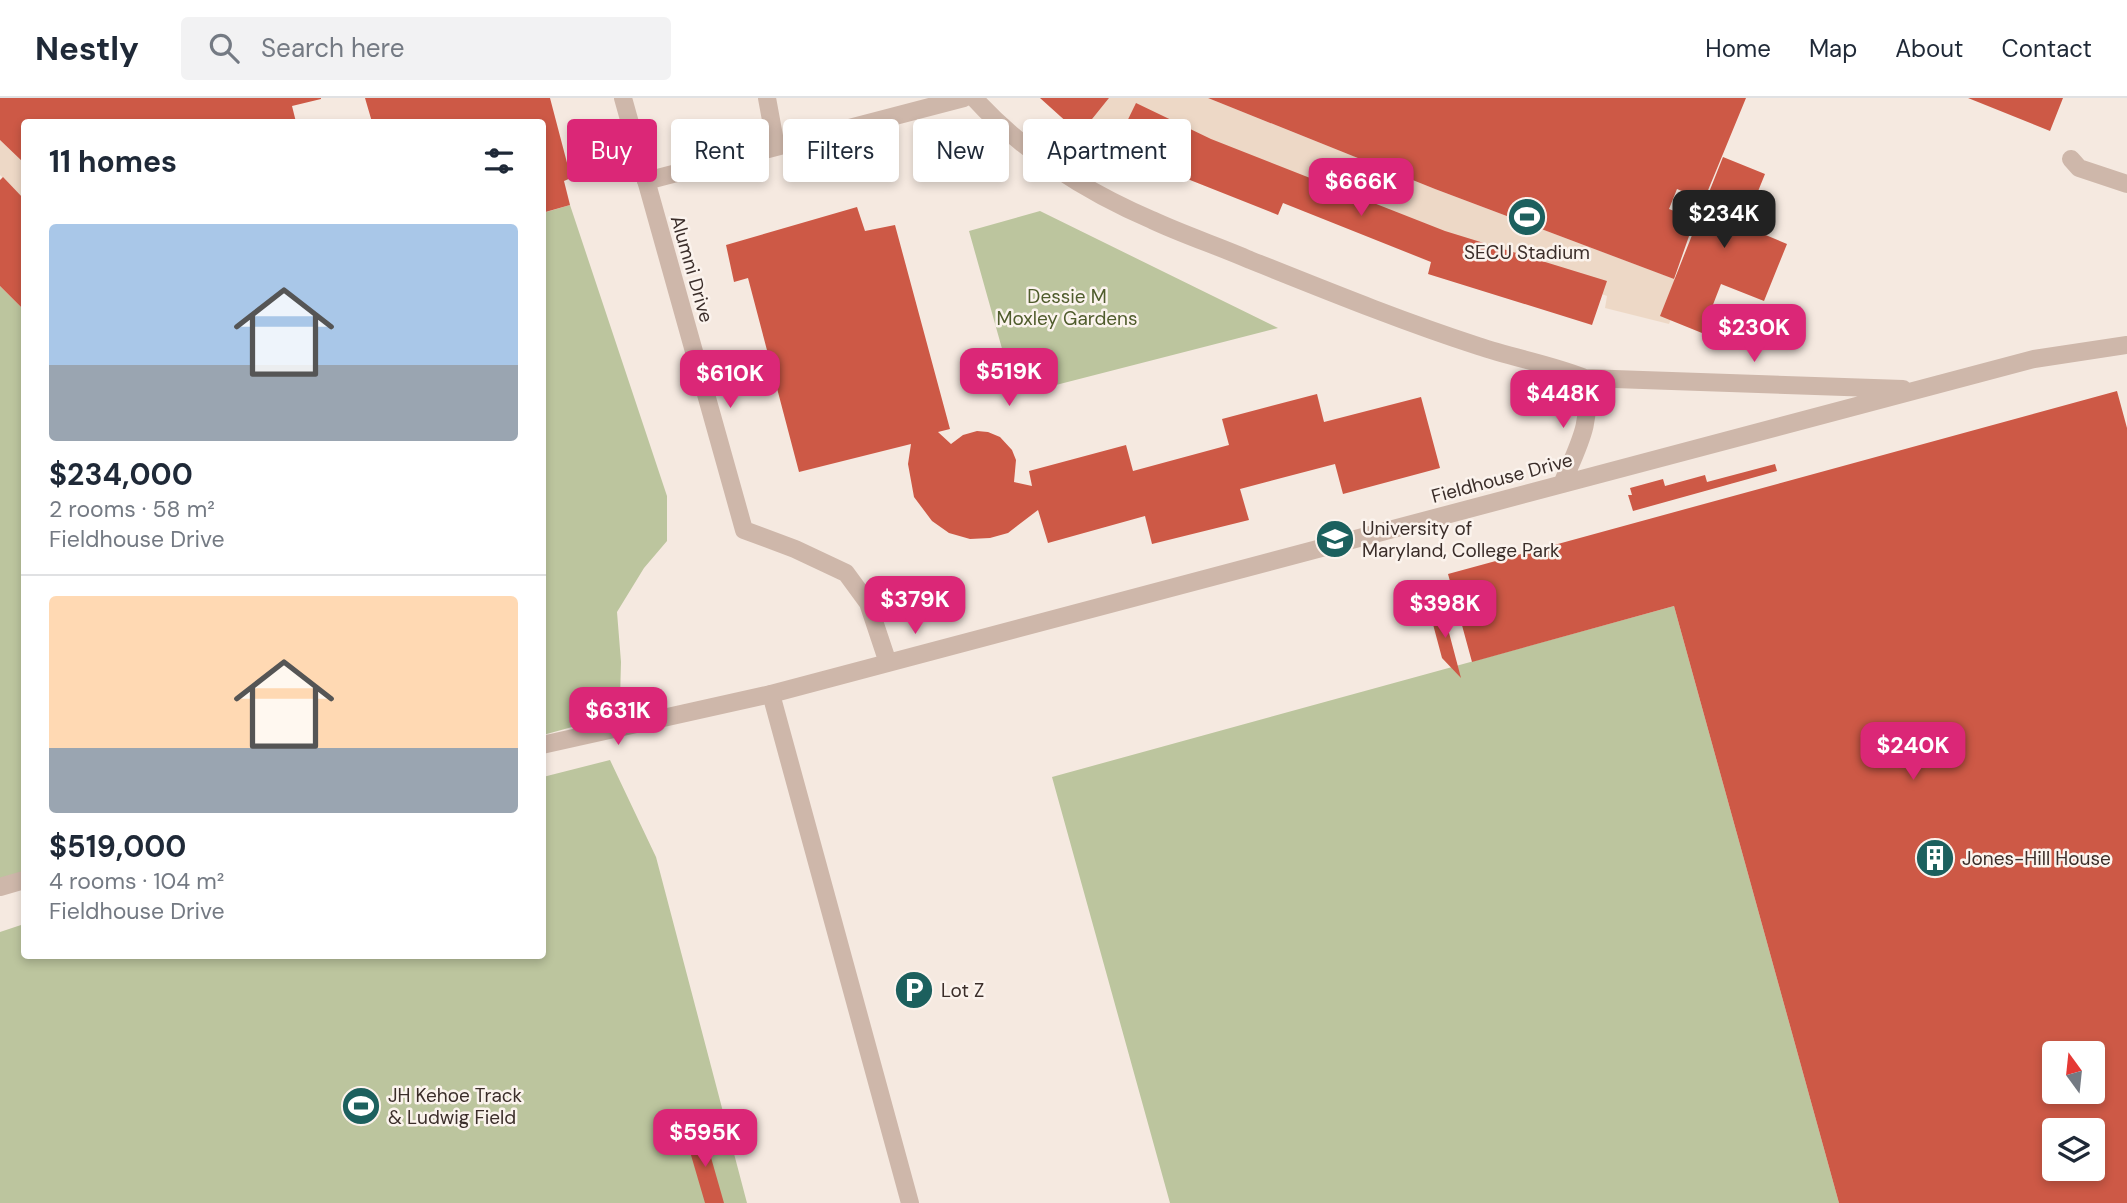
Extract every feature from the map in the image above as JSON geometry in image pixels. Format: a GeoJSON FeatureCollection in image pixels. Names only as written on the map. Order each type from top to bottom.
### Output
{"type":"FeatureCollection","features":[{"type":"Feature","properties":{"kind":"street","name":"Alumni Drive"},"geometry":{"type":"LineString","coordinates":[[623,98],[629,119]]}},
{"type":"Feature","properties":{"kind":"street"},"geometry":{"type":"LineString","coordinates":[[767,98],[776,147]]}},
{"type":"Feature","properties":{"kind":"street"},"geometry":{"type":"LineString","coordinates":[[657,178],[964,98]]}},
{"type":"Feature","properties":{"kind":"street"},"geometry":{"type":"LineString","coordinates":[[974,98],[1041,158],[1101,195],[1151,220],[1428,329],[1481,347],[1566,370],[1585,378],[1922,390]]}},
{"type":"Feature","properties":{"kind":"street"},"geometry":{"type":"LineString","coordinates":[[2071,159],[2080,168],[2127,184]]}},
{"type":"Feature","properties":{"kind":"street","name":"Alumni Drive"},"geometry":{"type":"LineString","coordinates":[[646,182],[744,530],[795,549],[846,573],[868,603],[888,663]]}},
{"type":"Feature","properties":{"kind":"street","name":"Fieldhouse Drive"},"geometry":{"type":"LineString","coordinates":[[546,744],[771,694],[2035,359],[2127,345]]}},
{"type":"Feature","properties":{"kind":"street"},"geometry":{"type":"LineString","coordinates":[[1562,484],[1584,431],[1589,401],[1585,378]]}},
{"type":"Feature","properties":{"kind":"street"},"geometry":{"type":"LineString","coordinates":[[771,694],[910,1203]]}},
{"type":"Feature","properties":{"kind":"street"},"geometry":{"type":"LineString","coordinates":[[0,887],[21,881]]}},
{"type":"Feature","properties":{"kind":"green space"},"geometry":{"type":"Polygon","coordinates":[[[570,205],[667,496],[667,541],[644,568],[617,612],[621,662],[620,699],[605,718],[546,734],[546,212],[570,205]]]}},
{"type":"Feature","properties":{"kind":"green space","name":"Dessie M Moxley Gardens"},"geometry":{"type":"Polygon","coordinates":[[[1040,211],[1278,328],[1052,386],[1008,370],[969,231],[1040,211]]]}},
{"type":"Feature","properties":{"kind":"green space"},"geometry":{"type":"Polygon","coordinates":[[[0,286],[21,307],[21,874],[0,880],[0,286]]]}},
{"type":"Feature","properties":{"kind":"green space"},"geometry":{"type":"Polygon","coordinates":[[[1674,606],[1839,1203],[1170,1203],[1052,777],[1674,606]]]}},
{"type":"Feature","properties":{"kind":"green space","name":"JH Kehoe Track & Ludwig Field"},"geometry":{"type":"Polygon","coordinates":[[[610,760],[656,857],[747,1203],[0,1203],[0,932],[21,925],[21,959],[546,959],[546,776],[610,760]]]}},
{"type":"Feature","properties":{"kind":"shaded area"},"geometry":{"type":"Polygon","coordinates":[[[1109,98],[1208,98],[1435,189],[1685,283],[1669,324],[1605,308],[1607,296],[1191,136],[1191,119],[1150,119],[1140,115],[1138,119],[1092,119],[1109,98]]]}},
{"type":"Feature","properties":{"kind":"shaded area"},"geometry":{"type":"Polygon","coordinates":[[[0,140],[21,160],[21,196],[0,175],[0,140]]]}},
{"type":"Feature","properties":{"kind":"building"},"geometry":{"type":"Polygon","coordinates":[[[0,98],[321,98],[292,106],[295,119],[21,119],[21,160],[0,140],[0,98]]]}},
{"type":"Feature","properties":{"kind":"building"},"geometry":{"type":"Polygon","coordinates":[[[365,98],[550,98],[567,163],[567,180],[564,181],[570,205],[546,212],[546,119],[371,119],[365,98]]]}},
{"type":"Feature","properties":{"kind":"building"},"geometry":{"type":"Polygon","coordinates":[[[1040,98],[1109,98],[1092,119],[1063,119],[1040,98]]]}},
{"type":"Feature","properties":{"kind":"building"},"geometry":{"type":"Polygon","coordinates":[[[1208,98],[1746,98],[1704,200],[1677,189],[1669,209],[1695,219],[1674,279],[1435,189],[1208,98]]]}},
{"type":"Feature","properties":{"kind":"building"},"geometry":{"type":"Polygon","coordinates":[[[1968,98],[2063,98],[2050,131],[1968,98]]]}},
{"type":"Feature","properties":{"kind":"building"},"geometry":{"type":"Polygon","coordinates":[[[1136,103],[1169,119],[1128,119],[1136,103]]]}},
{"type":"Feature","properties":{"kind":"building"},"geometry":{"type":"Polygon","coordinates":[[[1191,129],[1445,231],[1607,281],[1592,325],[1428,274],[1431,262],[1283,203],[1278,215],[1191,180],[1191,129]]]}},
{"type":"Feature","properties":{"kind":"building"},"geometry":{"type":"Polygon","coordinates":[[[1723,157],[1765,174],[1744,226],[1787,244],[1764,301],[1721,284],[1702,333],[1660,316],[1723,157]]]}},
{"type":"Feature","properties":{"kind":"building"},"geometry":{"type":"Polygon","coordinates":[[[3,177],[21,196],[21,307],[0,286],[0,180],[3,177]]]}},
{"type":"Feature","properties":{"kind":"building"},"geometry":{"type":"Polygon","coordinates":[[[857,207],[865,231],[895,225],[950,429],[938,432],[951,444],[963,435],[977,431],[1000,437],[1012,450],[1016,460],[1014,482],[1032,486],[1029,471],[1126,445],[1133,471],[1229,445],[1222,419],[1317,394],[1324,422],[1421,397],[1440,468],[1343,494],[1335,464],[1240,489],[1249,520],[1152,544],[1145,516],[1048,543],[1038,510],[1008,533],[990,538],[970,539],[949,533],[932,521],[914,497],[908,464],[911,444],[799,472],[748,278],[734,282],[726,245],[857,207]]]}},
{"type":"Feature","properties":{"kind":"building","name":"Jones-Hill House"},"geometry":{"type":"Polygon","coordinates":[[[2117,391],[2127,428],[2127,1203],[1839,1203],[1674,606],[1472,662],[1448,574],[2117,391]]]}},
{"type":"Feature","properties":{"kind":"building"},"geometry":{"type":"Polygon","coordinates":[[[1775,464],[1777,471],[1633,511],[1628,495],[1632,495],[1630,488],[1663,479],[1665,486],[1705,475],[1707,482],[1775,464]]]}},
{"type":"Feature","properties":{"kind":"building"},"geometry":{"type":"Polygon","coordinates":[[[1443,610],[1461,678],[1442,658],[1430,613],[1443,610]]]}},
{"type":"Feature","properties":{"kind":"building"},"geometry":{"type":"Polygon","coordinates":[[[704,1133],[724,1203],[705,1203],[686,1138],[704,1133]]]}},
{"type":"Feature","properties":{"kind":"place","name":"SECU Stadium"},"geometry":{"type":"Point","coordinates":[1527,217]}},
{"type":"Feature","properties":{"kind":"place","name":"University of Maryland, College Park"},"geometry":{"type":"Point","coordinates":[1335,539]}},
{"type":"Feature","properties":{"kind":"place","name":"Jones-Hill House"},"geometry":{"type":"Point","coordinates":[1935,858]}},
{"type":"Feature","properties":{"kind":"place","name":"Lot Z"},"geometry":{"type":"Point","coordinates":[914,990]}},
{"type":"Feature","properties":{"kind":"place","name":"JH Kehoe Track & Ludwig Field"},"geometry":{"type":"Point","coordinates":[361,1106]}}]}
